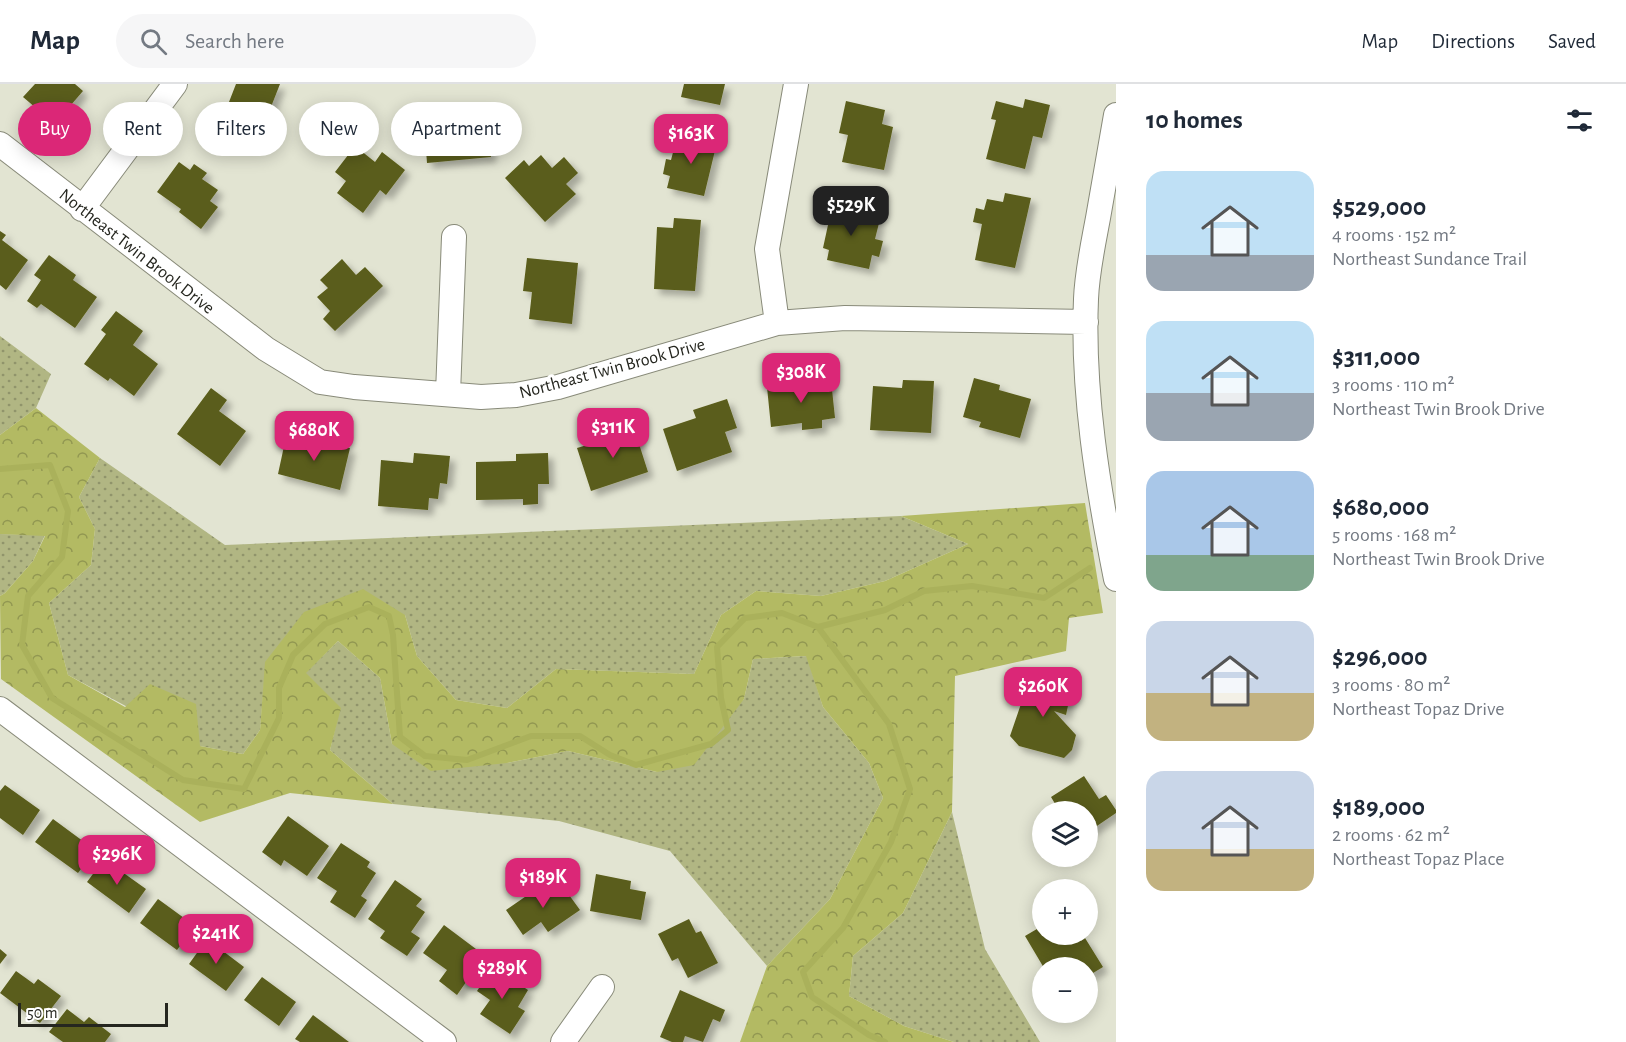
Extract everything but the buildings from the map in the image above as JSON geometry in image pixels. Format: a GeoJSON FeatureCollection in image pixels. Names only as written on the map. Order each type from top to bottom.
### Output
{"type":"FeatureCollection","features":[{"type":"Feature","properties":{"kind":"street"},"geometry":{"type":"LineString","coordinates":[[82,208],[175,84]]}},
{"type":"Feature","properties":{"kind":"street"},"geometry":{"type":"LineString","coordinates":[[777,323],[767,249],[796,84]]}},
{"type":"Feature","properties":{"kind":"street"},"geometry":{"type":"LineString","coordinates":[[1116,115],[1090,258],[1086,322],[1086,380],[1106,531],[1116,579]]}},
{"type":"Feature","properties":{"kind":"street","name":"Northeast Twin Brook Drive"},"geometry":{"type":"LineString","coordinates":[[0,144],[266,350],[320,382],[354,387],[481,397],[516,395],[558,387],[777,323],[845,318],[1086,322]]}},
{"type":"Feature","properties":{"kind":"street"},"geometry":{"type":"LineString","coordinates":[[448,394],[454,237]]}},
{"type":"Feature","properties":{"kind":"street"},"geometry":{"type":"LineString","coordinates":[[0,709],[444,1042]]}},
{"type":"Feature","properties":{"kind":"street"},"geometry":{"type":"LineString","coordinates":[[563,1042],[602,987]]}},
{"type":"Feature","properties":{"kind":"green space"},"geometry":{"type":"Polygon","coordinates":[[[0,336],[51,374],[36,408],[0,435],[0,336]]]}},
{"type":"Feature","properties":{"kind":"green space"},"geometry":{"type":"Polygon","coordinates":[[[36,408],[100,458],[79,497],[95,529],[91,565],[49,603],[68,675],[125,707],[150,684],[196,704],[200,746],[243,754],[260,730],[265,662],[304,612],[363,589],[405,615],[417,656],[456,700],[507,708],[556,669],[694,674],[721,615],[756,591],[821,596],[885,581],[968,544],[901,516],[1085,503],[1103,613],[1069,618],[1066,651],[955,676],[952,812],[903,913],[853,956],[849,996],[904,1026],[954,1042],[740,1042],[767,966],[830,899],[883,798],[869,763],[823,707],[806,656],[753,659],[744,699],[694,765],[657,772],[568,751],[507,763],[431,771],[392,744],[380,678],[338,641],[306,673],[341,708],[330,750],[393,804],[290,793],[200,822],[1,679],[0,596],[33,561],[45,536],[0,534],[0,435],[36,408]]]}},
{"type":"Feature","properties":{"kind":"green space"},"geometry":{"type":"Polygon","coordinates":[[[100,458],[225,545],[901,516],[968,544],[885,581],[821,596],[756,591],[721,615],[694,674],[556,669],[507,708],[456,700],[417,656],[405,615],[266,662],[260,730],[243,754],[200,746],[68,675],[49,603],[91,565],[95,529],[79,497],[100,458]]]}},
{"type":"Feature","properties":{"kind":"green space"},"geometry":{"type":"Polygon","coordinates":[[[0,534],[45,535],[33,561],[0,596],[0,534]]]}},
{"type":"Feature","properties":{"kind":"green space"},"geometry":{"type":"Polygon","coordinates":[[[338,641],[380,678],[392,744],[507,763],[568,751],[657,772],[744,699],[753,659],[807,656],[823,707],[869,763],[883,798],[830,899],[767,966],[670,851],[559,821],[393,804],[330,750],[340,708],[305,673],[338,641]]]}},
{"type":"Feature","properties":{"kind":"green space"},"geometry":{"type":"Polygon","coordinates":[[[952,812],[985,949],[1040,1042],[954,1042],[904,1026],[849,996],[853,956],[903,913],[952,812]]]}},
{"type":"Feature","properties":{"kind":"waterway"},"geometry":{"type":"LineString","coordinates":[[0,469],[50,465],[68,511],[62,557],[28,596],[22,645],[52,698],[183,780],[244,789],[279,718],[279,688],[293,655],[325,624],[369,607],[389,616],[393,635],[400,737],[425,756],[467,760],[531,736],[580,736],[610,755],[636,765],[711,744],[728,730],[721,698],[717,647],[745,618],[782,613],[818,627],[889,724],[910,789],[891,842],[843,928],[803,972],[812,997],[869,1035],[885,1042]]}},
{"type":"Feature","properties":{"kind":"waterway"},"geometry":{"type":"LineString","coordinates":[[818,627],[885,610],[924,591],[972,586],[1044,598],[1090,568]]}}]}
